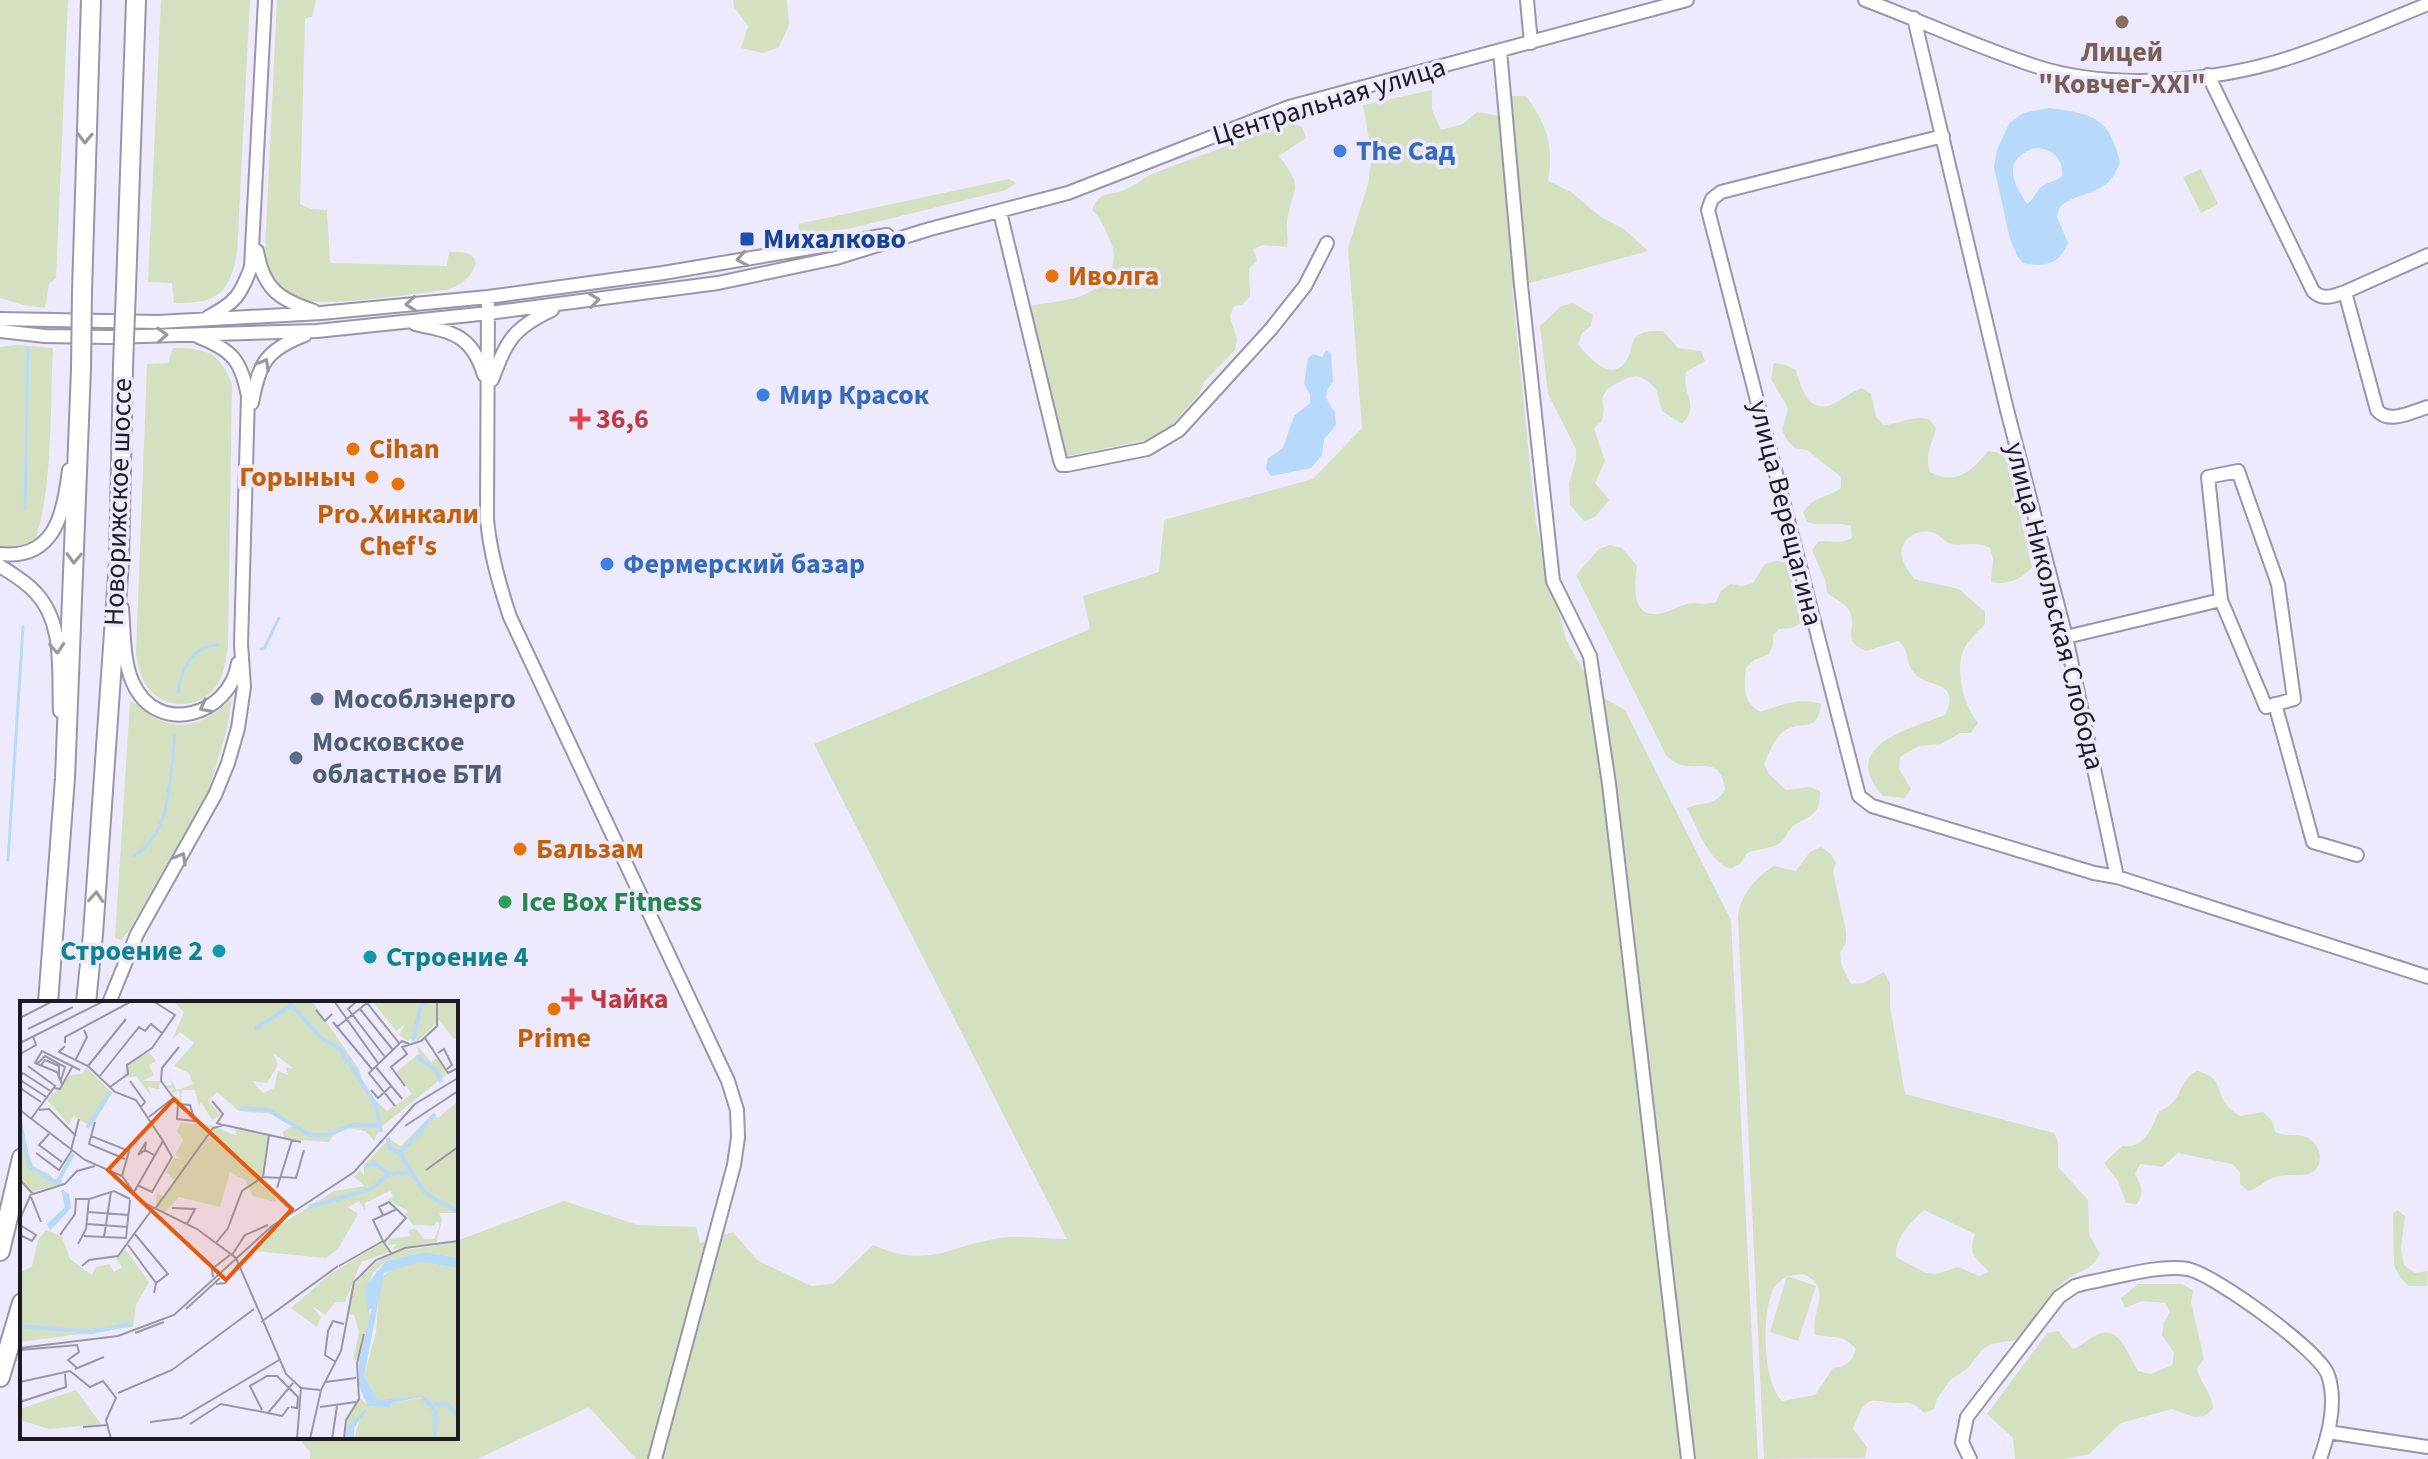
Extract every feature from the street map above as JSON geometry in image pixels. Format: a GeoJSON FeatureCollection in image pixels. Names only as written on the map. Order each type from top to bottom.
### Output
{"type":"FeatureCollection","features":[{"type":"Feature","properties":{"kind":"highway","name":"Новорижское шоссе"},"geometry":{"type":"LineString","coordinates":[[48,1001],[65,778],[80,424],[87,60],[91,0]]}},
{"type":"Feature","properties":{"kind":"highway","name":"Новорижское шоссе"},"geometry":{"type":"LineString","coordinates":[[86,1001],[119,561],[136,0]]}},
{"type":"Feature","properties":{"kind":"highway"},"geometry":{"type":"LineString","coordinates":[[0,1251],[20,1166]]}},
{"type":"Feature","properties":{"kind":"highway"},"geometry":{"type":"LineString","coordinates":[[0,1377],[20,1310]]}},
{"type":"Feature","properties":{"kind":"street"},"geometry":{"type":"LineString","coordinates":[[84,0],[87,60]]}},
{"type":"Feature","properties":{"kind":"street"},"geometry":{"type":"LineString","coordinates":[[131,94],[143,0]]}},
{"type":"Feature","properties":{"kind":"street"},"geometry":{"type":"LineString","coordinates":[[205,319],[231,305],[240,295],[251,267],[265,0]]}},
{"type":"Feature","properties":{"kind":"street"},"geometry":{"type":"LineString","coordinates":[[1527,0],[1531,43]]}},
{"type":"Feature","properties":{"kind":"street","name":"Центральная улица"},"geometry":{"type":"LineString","coordinates":[[930,229],[1068,193],[1289,107],[1687,0]]}},
{"type":"Feature","properties":{"kind":"street"},"geometry":{"type":"LineString","coordinates":[[1865,0],[2036,66],[2085,77],[2142,80],[2252,68],[2290,57],[2428,4]]}},
{"type":"Feature","properties":{"kind":"street","name":"улица Никольская Слобода"},"geometry":{"type":"LineString","coordinates":[[1914,18],[2007,410],[2066,637],[2117,877]]}},
{"type":"Feature","properties":{"kind":"street"},"geometry":{"type":"LineString","coordinates":[[1500,51],[1553,581],[1590,656],[1609,784],[1688,1459]]}},
{"type":"Feature","properties":{"kind":"street"},"geometry":{"type":"LineString","coordinates":[[2208,75],[2313,291],[2326,298],[2428,255]]}},
{"type":"Feature","properties":{"kind":"street","name":"улица Верещагина"},"geometry":{"type":"LineString","coordinates":[[1943,136],[1721,192],[1712,199],[1708,210],[1859,796],[1872,806],[2094,873],[2117,877]]}},
{"type":"Feature","properties":{"kind":"street"},"geometry":{"type":"LineString","coordinates":[[1000,212],[1062,465],[1147,449],[1179,430],[1271,329],[1305,286],[1327,243]]}},
{"type":"Feature","properties":{"kind":"street"},"geometry":{"type":"LineString","coordinates":[[0,334],[25,328],[321,313],[488,297],[663,273],[930,229]]}},
{"type":"Feature","properties":{"kind":"street"},"geometry":{"type":"LineString","coordinates":[[0,319],[25,328],[108,337],[317,331],[565,304],[718,283],[836,258],[930,229]]}},
{"type":"Feature","properties":{"kind":"street"},"geometry":{"type":"LineString","coordinates":[[255,236],[258,261],[273,291],[287,302],[321,313]]}},
{"type":"Feature","properties":{"kind":"street"},"geometry":{"type":"LineString","coordinates":[[2345,292],[2381,416],[2390,418],[2428,407]]}},
{"type":"Feature","properties":{"kind":"street"},"geometry":{"type":"LineString","coordinates":[[488,297],[487,519],[493,561],[506,604],[692,1001],[728,1081],[737,1110],[738,1137],[734,1165],[655,1459]]}},
{"type":"Feature","properties":{"kind":"street"},"geometry":{"type":"LineString","coordinates":[[488,390],[503,350],[517,329],[565,304]]}},
{"type":"Feature","properties":{"kind":"street"},"geometry":{"type":"LineString","coordinates":[[0,310],[25,328]]}},
{"type":"Feature","properties":{"kind":"street"},"geometry":{"type":"LineString","coordinates":[[404,322],[449,331],[462,338],[479,359],[488,390]]}},
{"type":"Feature","properties":{"kind":"street"},"geometry":{"type":"LineString","coordinates":[[248,426],[258,373],[266,358],[287,342],[317,331]]}},
{"type":"Feature","properties":{"kind":"street"},"geometry":{"type":"LineString","coordinates":[[110,1001],[137,934],[215,795],[238,728],[244,687],[241,644],[248,396],[239,363],[221,345],[193,335]]}},
{"type":"Feature","properties":{"kind":"street"},"geometry":{"type":"LineString","coordinates":[[0,554],[15,556],[30,551],[55,530],[65,504],[71,450],[80,424]]}},
{"type":"Feature","properties":{"kind":"street"},"geometry":{"type":"LineString","coordinates":[[2238,471],[2278,584],[2294,699],[2266,707],[2221,600],[2208,477],[2238,471]]}},
{"type":"Feature","properties":{"kind":"street"},"geometry":{"type":"LineString","coordinates":[[119,561],[132,683],[154,707],[170,714],[187,715],[215,704],[229,690],[236,673],[241,644]]}},
{"type":"Feature","properties":{"kind":"street"},"geometry":{"type":"LineString","coordinates":[[0,566],[35,591],[53,618],[57,638],[65,778]]}},
{"type":"Feature","properties":{"kind":"street"},"geometry":{"type":"LineString","coordinates":[[2066,637],[2221,600]]}},
{"type":"Feature","properties":{"kind":"street"},"geometry":{"type":"LineString","coordinates":[[2275,704],[2313,842],[2357,855]]}},
{"type":"Feature","properties":{"kind":"street"},"geometry":{"type":"LineString","coordinates":[[2117,877],[2428,977]]}},
{"type":"Feature","properties":{"kind":"street"},"geometry":{"type":"LineString","coordinates":[[1970,1459],[1962,1442],[1967,1417],[2059,1297],[2075,1286],[2086,1283],[2170,1268],[2203,1275],[2275,1324],[2320,1362],[2331,1389],[2328,1432],[2320,1459]]}},
{"type":"Feature","properties":{"kind":"street"},"geometry":{"type":"LineString","coordinates":[[2328,1432],[2428,1447]]}},
{"type":"Feature","properties":{"kind":"green space"},"geometry":{"type":"Polygon","coordinates":[[[0,0],[68,0],[56,278],[49,284],[45,308],[0,298],[0,0]]]}},
{"type":"Feature","properties":{"kind":"green space"},"geometry":{"type":"Polygon","coordinates":[[[161,0],[250,0],[237,254],[224,288],[210,299],[200,302],[174,303],[172,283],[148,282],[161,0]]]}},
{"type":"Feature","properties":{"kind":"green space"},"geometry":{"type":"Polygon","coordinates":[[[277,0],[316,0],[312,17],[305,18],[300,204],[311,209],[327,210],[330,263],[447,266],[449,252],[462,252],[472,256],[476,264],[461,284],[446,290],[321,302],[291,297],[276,283],[265,250],[277,0]]]}},
{"type":"Feature","properties":{"kind":"green space"},"geometry":{"type":"Polygon","coordinates":[[[733,0],[787,0],[789,25],[779,47],[763,53],[741,48],[748,26],[734,7],[733,0]]]}},
{"type":"Feature","properties":{"kind":"green space"},"geometry":{"type":"Polygon","coordinates":[[[1432,90],[1432,110],[1441,130],[1463,124],[1477,112],[1512,118],[1512,96],[1526,96],[1547,136],[1550,157],[1548,181],[1571,192],[1601,217],[1624,229],[1648,251],[1512,288],[1536,524],[1566,639],[1595,693],[1625,710],[1731,920],[1758,1459],[636,1459],[589,1407],[477,1459],[310,1459],[310,1452],[300,1439],[458,1439],[458,1240],[564,1201],[638,1225],[696,1227],[700,1243],[733,1232],[757,1260],[811,1286],[833,1284],[873,1245],[892,1252],[924,1256],[999,1238],[1067,1239],[814,744],[1090,629],[1083,596],[1159,572],[1164,520],[1313,479],[1362,428],[1348,248],[1368,184],[1372,156],[1363,105],[1432,90]]]}},
{"type":"Feature","properties":{"kind":"green space"},"geometry":{"type":"Polygon","coordinates":[[[1291,122],[1302,127],[1306,138],[1279,156],[1295,183],[1287,222],[1287,247],[1263,245],[1253,249],[1257,260],[1249,269],[1250,296],[1243,304],[1233,307],[1230,317],[1237,339],[1235,350],[1204,382],[1200,393],[1170,427],[1151,439],[1067,456],[1060,448],[1060,436],[1029,306],[1085,294],[1103,282],[1109,273],[1114,251],[1103,225],[1092,210],[1096,201],[1130,187],[1149,175],[1291,122]]]}},
{"type":"Feature","properties":{"kind":"green space"},"geometry":{"type":"Polygon","coordinates":[[[2201,169],[2218,204],[2201,213],[2183,177],[2201,169]]]}},
{"type":"Feature","properties":{"kind":"green space"},"geometry":{"type":"Polygon","coordinates":[[[1009,179],[1016,183],[1006,190],[848,229],[800,233],[798,224],[1009,179]]]}},
{"type":"Feature","properties":{"kind":"green space"},"geometry":{"type":"Polygon","coordinates":[[[1573,303],[1593,315],[1591,326],[1582,333],[1578,344],[1602,367],[1616,369],[1622,366],[1635,337],[1650,331],[1663,331],[1678,348],[1701,351],[1705,361],[1686,372],[1690,411],[1682,424],[1662,411],[1656,389],[1638,376],[1627,378],[1607,389],[1602,398],[1602,421],[1594,428],[1605,461],[1595,483],[1609,500],[1595,517],[1584,521],[1570,505],[1569,483],[1576,449],[1548,394],[1540,326],[1561,306],[1573,303]]]}},
{"type":"Feature","properties":{"kind":"green space"},"geometry":{"type":"Polygon","coordinates":[[[0,347],[53,348],[51,419],[45,494],[36,538],[10,547],[0,546],[0,347]]]}},
{"type":"Feature","properties":{"kind":"green space"},"geometry":{"type":"Polygon","coordinates":[[[173,348],[195,349],[210,354],[222,365],[232,384],[228,646],[223,673],[215,688],[199,701],[179,704],[160,698],[145,684],[136,654],[147,364],[168,363],[173,348]]]}},
{"type":"Feature","properties":{"kind":"green space"},"geometry":{"type":"Polygon","coordinates":[[[1774,363],[1796,370],[1807,398],[1818,406],[1833,404],[1862,388],[1871,394],[1876,417],[1884,425],[1917,418],[1929,419],[1936,428],[1928,466],[1930,472],[1939,476],[1956,477],[1963,474],[1988,451],[2000,453],[2008,461],[2032,568],[2028,572],[2008,582],[1991,582],[1993,559],[1990,548],[1976,544],[1952,544],[1931,532],[1914,534],[1903,545],[1903,559],[1914,579],[1959,589],[1985,612],[1985,624],[1966,646],[1960,667],[1965,698],[1978,723],[1971,733],[1960,733],[1941,744],[1919,746],[1900,757],[1899,769],[1911,789],[1905,798],[1883,796],[1871,779],[1868,764],[1873,752],[1897,734],[1945,715],[1949,695],[1945,689],[1917,676],[1898,641],[1866,651],[1858,647],[1851,636],[1849,610],[1827,593],[1826,582],[1812,550],[1819,541],[1842,542],[1852,538],[1851,526],[1813,524],[1807,522],[1803,512],[1816,500],[1841,488],[1841,477],[1807,450],[1795,448],[1787,440],[1782,430],[1788,408],[1771,379],[1774,363]]]}},
{"type":"Feature","properties":{"kind":"green space"},"geometry":{"type":"Polygon","coordinates":[[[1610,545],[1622,548],[1637,566],[1637,601],[1646,613],[1655,614],[1688,604],[1716,602],[1721,591],[1730,584],[1742,586],[1753,583],[1765,564],[1788,562],[1801,623],[1792,628],[1779,629],[1773,635],[1769,654],[1754,660],[1746,668],[1746,693],[1750,703],[1760,712],[1798,702],[1821,704],[1819,714],[1812,723],[1790,728],[1781,734],[1764,764],[1769,774],[1786,790],[1810,787],[1820,791],[1819,805],[1814,813],[1793,826],[1781,842],[1747,853],[1740,864],[1730,869],[1709,851],[1687,808],[1718,799],[1725,789],[1721,776],[1710,766],[1685,766],[1666,755],[1576,575],[1599,549],[1610,545]]]}},
{"type":"Feature","properties":{"kind":"green space"},"geometry":{"type":"Polygon","coordinates":[[[232,699],[226,733],[208,792],[128,932],[121,940],[115,938],[130,701],[157,719],[178,725],[207,718],[232,699]]]}},
{"type":"Feature","properties":{"kind":"green space"},"geometry":{"type":"Polygon","coordinates":[[[1821,847],[1831,854],[1836,863],[1833,872],[1846,931],[1846,942],[1840,953],[1841,964],[1851,984],[1863,983],[1884,972],[1890,983],[1890,1006],[1905,1094],[2054,1133],[2058,1142],[2058,1167],[2088,1200],[2089,1234],[2100,1254],[2090,1267],[2066,1280],[2050,1295],[2015,1340],[1991,1344],[1982,1350],[1968,1368],[1950,1380],[1934,1409],[1924,1413],[1912,1404],[1876,1401],[1862,1407],[1853,1429],[1867,1447],[1865,1458],[1764,1459],[1738,918],[1745,895],[1761,876],[1774,866],[1796,871],[1810,852],[1821,847]],[[1924,1210],[1901,1237],[1896,1257],[1926,1273],[1937,1274],[1958,1267],[1979,1276],[1989,1272],[1972,1251],[1975,1234],[1924,1210]],[[1803,1274],[1787,1276],[1779,1282],[1768,1306],[1768,1366],[1771,1380],[1782,1401],[1815,1395],[1833,1368],[1848,1363],[1856,1349],[1842,1339],[1815,1335],[1820,1293],[1818,1286],[1803,1274]]]}},
{"type":"Feature","properties":{"kind":"green space"},"geometry":{"type":"Polygon","coordinates":[[[2197,1071],[2213,1079],[2225,1103],[2240,1116],[2263,1112],[2272,1121],[2275,1132],[2303,1136],[2313,1141],[2320,1156],[2315,1170],[2303,1175],[2275,1177],[2248,1191],[2240,1184],[2240,1172],[2232,1164],[2178,1153],[2162,1167],[2140,1164],[2135,1174],[2141,1186],[2141,1196],[2137,1204],[2126,1203],[2118,1181],[2104,1163],[2122,1146],[2142,1141],[2159,1111],[2172,1103],[2185,1081],[2197,1071]]]}},
{"type":"Feature","properties":{"kind":"green space"},"geometry":{"type":"Polygon","coordinates":[[[2397,1210],[2405,1216],[2401,1248],[2404,1265],[2415,1273],[2428,1271],[2427,1286],[2409,1286],[2394,1266],[2393,1214],[2397,1210]]]}},
{"type":"Feature","properties":{"kind":"green space"},"geometry":{"type":"Polygon","coordinates":[[[1787,1276],[1816,1286],[1798,1341],[1770,1332],[1787,1276]]]}},
{"type":"Feature","properties":{"kind":"green space"},"geometry":{"type":"Polygon","coordinates":[[[2138,1284],[2182,1284],[2193,1290],[2191,1302],[2204,1359],[2197,1368],[2213,1409],[2204,1416],[2194,1417],[2172,1409],[2121,1423],[2089,1454],[2065,1459],[2015,1459],[2013,1438],[1987,1414],[2047,1333],[2058,1331],[2073,1349],[2095,1336],[2110,1333],[2122,1342],[2138,1371],[2151,1374],[2172,1365],[2174,1353],[2162,1335],[2170,1312],[2165,1303],[2142,1301],[2125,1308],[2121,1298],[2138,1284]]]}},
{"type":"Feature","properties":{"kind":"water"},"geometry":{"type":"Polygon","coordinates":[[[2049,108],[2077,112],[2096,120],[2110,135],[2120,162],[2115,174],[2101,188],[2059,208],[2057,217],[2068,243],[2056,260],[2038,265],[2023,263],[2017,256],[2010,239],[1994,167],[1997,150],[2009,124],[2023,113],[2049,108]],[[2041,149],[2024,153],[2014,165],[2014,180],[2027,204],[2041,187],[2062,176],[2059,160],[2052,152],[2041,149]]]}},
{"type":"Feature","properties":{"kind":"water"},"geometry":{"type":"Polygon","coordinates":[[[1326,350],[1331,353],[1333,382],[1326,398],[1335,413],[1336,425],[1324,439],[1322,455],[1311,468],[1271,476],[1266,469],[1268,458],[1283,448],[1294,416],[1310,403],[1310,394],[1304,384],[1308,358],[1313,354],[1322,357],[1326,350]]]}},
{"type":"Feature","properties":{"kind":"waterway"},"geometry":{"type":"LineString","coordinates":[[25,509],[28,348]]}},
{"type":"Feature","properties":{"kind":"waterway"},"geometry":{"type":"LineString","coordinates":[[261,649],[264,649],[279,618]]}},
{"type":"Feature","properties":{"kind":"waterway"},"geometry":{"type":"LineString","coordinates":[[8,860],[23,627]]}},
{"type":"Feature","properties":{"kind":"waterway"},"geometry":{"type":"LineString","coordinates":[[178,692],[189,660],[201,650],[218,645]]}},
{"type":"Feature","properties":{"kind":"waterway"},"geometry":{"type":"LineString","coordinates":[[134,856],[147,846],[163,818],[175,736]]}},
{"type":"Feature","properties":{"kind":"place","name":"Лицей \"Ковчег-XXI\""},"geometry":{"type":"Point","coordinates":[2122,22]}},
{"type":"Feature","properties":{"kind":"place","name":"The Сад"},"geometry":{"type":"Point","coordinates":[1340,151]}},
{"type":"Feature","properties":{"kind":"place","name":"Михалково"},"geometry":{"type":"Point","coordinates":[747,239]}},
{"type":"Feature","properties":{"kind":"place","name":"Иволга"},"geometry":{"type":"Point","coordinates":[1052,276]}},
{"type":"Feature","properties":{"kind":"place","name":"Мир Красок"},"geometry":{"type":"Point","coordinates":[763,395]}},
{"type":"Feature","properties":{"kind":"place","name":"36,6"},"geometry":{"type":"Point","coordinates":[580,419]}},
{"type":"Feature","properties":{"kind":"place","name":"Cihan"},"geometry":{"type":"Point","coordinates":[353,449]}},
{"type":"Feature","properties":{"kind":"place","name":"Горыныч"},"geometry":{"type":"Point","coordinates":[372,477]}},
{"type":"Feature","properties":{"kind":"place","name":"Pro.Хинкали Chef's"},"geometry":{"type":"Point","coordinates":[398,484]}},
{"type":"Feature","properties":{"kind":"place","name":"Фермерский базар"},"geometry":{"type":"Point","coordinates":[607,564]}},
{"type":"Feature","properties":{"kind":"place","name":"Мособлэнерго"},"geometry":{"type":"Point","coordinates":[317,699]}},
{"type":"Feature","properties":{"kind":"place","name":"Московское областное БТИ"},"geometry":{"type":"Point","coordinates":[296,758]}},
{"type":"Feature","properties":{"kind":"place","name":"Бальзам"},"geometry":{"type":"Point","coordinates":[520,849]}},
{"type":"Feature","properties":{"kind":"place","name":"Ice Box Fitness"},"geometry":{"type":"Point","coordinates":[505,902]}},
{"type":"Feature","properties":{"kind":"place","name":"Строение 2"},"geometry":{"type":"Point","coordinates":[219,951]}},
{"type":"Feature","properties":{"kind":"place","name":"Строение 4"},"geometry":{"type":"Point","coordinates":[370,957]}},
{"type":"Feature","properties":{"kind":"place","name":"Чайка"},"geometry":{"type":"Point","coordinates":[572,999]}},
{"type":"Feature","properties":{"kind":"place","name":"Prime"},"geometry":{"type":"Point","coordinates":[554,1009]}}]}
